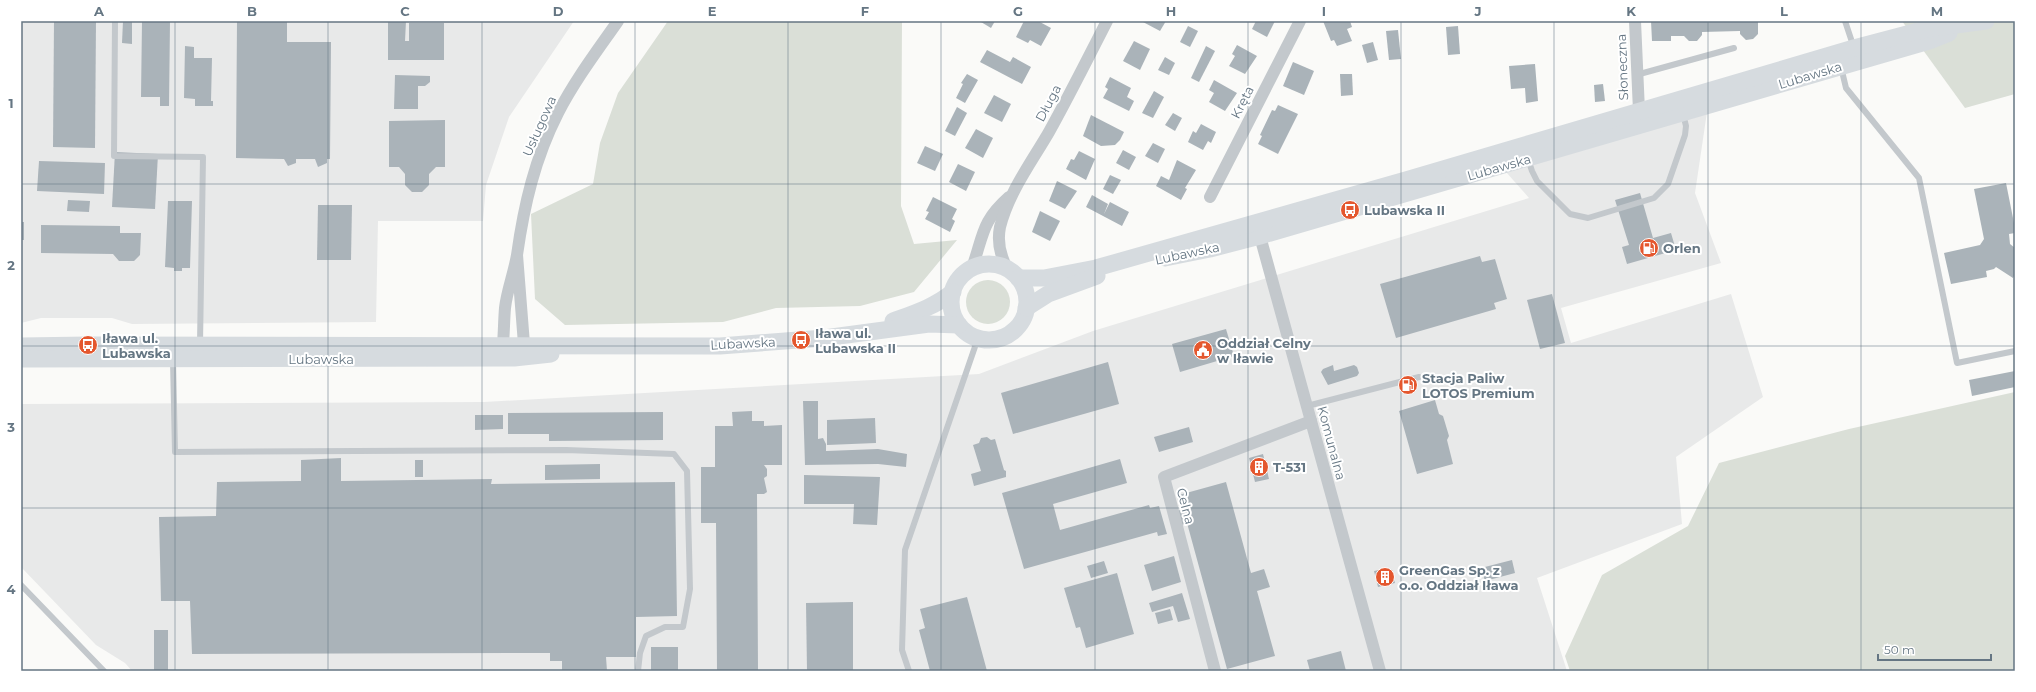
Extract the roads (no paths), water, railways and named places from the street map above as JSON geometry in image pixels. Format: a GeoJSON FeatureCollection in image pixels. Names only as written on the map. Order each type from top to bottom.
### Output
{"type":"FeatureCollection","features":[{"type":"Feature","properties":{"kind":"main road","name":"Lubawska"},"geometry":{"type":"LineString","coordinates":[[1013,273],[1044,278],[1096,268],[1258,229],[1528,159],[1625,130],[1681,106],[1839,59],[1929,41],[1980,22]]}},
{"type":"Feature","properties":{"kind":"main road","name":"Lubawska"},"geometry":{"type":"LineString","coordinates":[[1026,308],[1048,294],[1117,269],[1210,249],[1258,229],[1542,140],[1639,112],[1681,106]]}},
{"type":"Feature","properties":{"kind":"main road"},"geometry":{"type":"LineString","coordinates":[[1625,130],[1638,118],[1639,112]]}},
{"type":"Feature","properties":{"kind":"main road"},"geometry":{"type":"LineString","coordinates":[[990,264],[1013,273],[1026,292],[1026,308],[1023,319],[1009,334],[988,340],[978,338],[959,326],[952,309],[953,292],[960,278],[972,268],[990,264]]}},
{"type":"Feature","properties":{"kind":"main road","name":"Lubawska"},"geometry":{"type":"LineString","coordinates":[[865,331],[927,310],[940,303],[953,292]]}},
{"type":"Feature","properties":{"kind":"main road","name":"Lubawska"},"geometry":{"type":"LineString","coordinates":[[21,346],[173,352],[519,351],[620,346],[720,346],[809,339],[929,324],[959,326]]}},
{"type":"Feature","properties":{"kind":"main road","name":"Lubawska"},"geometry":{"type":"LineString","coordinates":[[200,352],[503,344],[519,351]]}},
{"type":"Feature","properties":{"kind":"main road","name":"Lubawska"},"geometry":{"type":"LineString","coordinates":[[21,359],[173,352]]}},
{"type":"Feature","properties":{"kind":"street","name":"Usługowa"},"geometry":{"type":"LineString","coordinates":[[503,344],[505,308],[517,255],[524,210],[532,178],[545,142],[559,112],[578,79],[618,21]]}},
{"type":"Feature","properties":{"kind":"street","name":"Długa"},"geometry":{"type":"LineString","coordinates":[[1013,273],[1001,256],[999,241],[1000,228],[1010,196],[1049,132],[1107,21]]}},
{"type":"Feature","properties":{"kind":"street","name":"Kręta"},"geometry":{"type":"LineString","coordinates":[[1210,197],[1300,21]]}},
{"type":"Feature","properties":{"kind":"street","name":"Słoneczna"},"geometry":{"type":"LineString","coordinates":[[1635,21],[1636,75],[1639,112]]}},
{"type":"Feature","properties":{"kind":"street","name":"Długa"},"geometry":{"type":"LineString","coordinates":[[972,268],[985,225],[994,210],[1010,196]]}},
{"type":"Feature","properties":{"kind":"street","name":"Komunalna"},"geometry":{"type":"LineString","coordinates":[[1258,229],[1380,671]]}},
{"type":"Feature","properties":{"kind":"street","name":"Usługowa"},"geometry":{"type":"LineString","coordinates":[[517,255],[519,351]]}},
{"type":"Feature","properties":{"kind":"street","name":"Celna"},"geometry":{"type":"LineString","coordinates":[[1215,671],[1164,477],[1311,421]]}},
{"type":"Feature","properties":{"kind":"lane"},"geometry":{"type":"LineString","coordinates":[[115,21],[114,156],[203,157],[200,352]]}},
{"type":"Feature","properties":{"kind":"lane"},"geometry":{"type":"LineString","coordinates":[[1845,21],[1856,55]]}},
{"type":"Feature","properties":{"kind":"lane"},"geometry":{"type":"LineString","coordinates":[[1636,75],[1734,48]]}},
{"type":"Feature","properties":{"kind":"lane"},"geometry":{"type":"LineString","coordinates":[[1839,59],[1846,88],[1920,178],[1956,363],[2015,351]]}},
{"type":"Feature","properties":{"kind":"lane"},"geometry":{"type":"LineString","coordinates":[[1542,140],[1535,146],[1528,159],[1537,181],[1570,214],[1588,218],[1654,198],[1668,184],[1685,135],[1686,126],[1681,106]]}},
{"type":"Feature","properties":{"kind":"lane"},"geometry":{"type":"LineString","coordinates":[[908,671],[902,650],[905,550],[978,338]]}},
{"type":"Feature","properties":{"kind":"lane"},"geometry":{"type":"LineString","coordinates":[[173,352],[175,452],[566,450],[674,454],[687,471],[690,590],[683,627],[665,627],[646,636],[640,653],[638,671]]}},
{"type":"Feature","properties":{"kind":"lane"},"geometry":{"type":"LineString","coordinates":[[1307,406],[1419,377]]}},
{"type":"Feature","properties":{"kind":"lane"},"geometry":{"type":"LineString","coordinates":[[21,585],[104,671]]}},
{"type":"Feature","properties":{"kind":"place","name":"Lubawska II"},"geometry":{"type":"Point","coordinates":[1350,210]}},
{"type":"Feature","properties":{"kind":"place","name":"Orlen"},"geometry":{"type":"Point","coordinates":[1649,248]}},
{"type":"Feature","properties":{"kind":"place","name":"Iława ul. Lubawska II"},"geometry":{"type":"Point","coordinates":[801,340]}},
{"type":"Feature","properties":{"kind":"place","name":"Iława ul. Lubawska"},"geometry":{"type":"Point","coordinates":[88,345]}},
{"type":"Feature","properties":{"kind":"place","name":"Oddział Celny w Iławie"},"geometry":{"type":"Point","coordinates":[1203,350]}},
{"type":"Feature","properties":{"kind":"place","name":"Stacja Paliw LOTOS Premium"},"geometry":{"type":"Point","coordinates":[1408,385]}},
{"type":"Feature","properties":{"kind":"place","name":"T-531"},"geometry":{"type":"Point","coordinates":[1259,467]}},
{"type":"Feature","properties":{"kind":"place","name":"GreenGas Sp. z o.o. Oddział Iława"},"geometry":{"type":"Point","coordinates":[1385,577]}}]}
